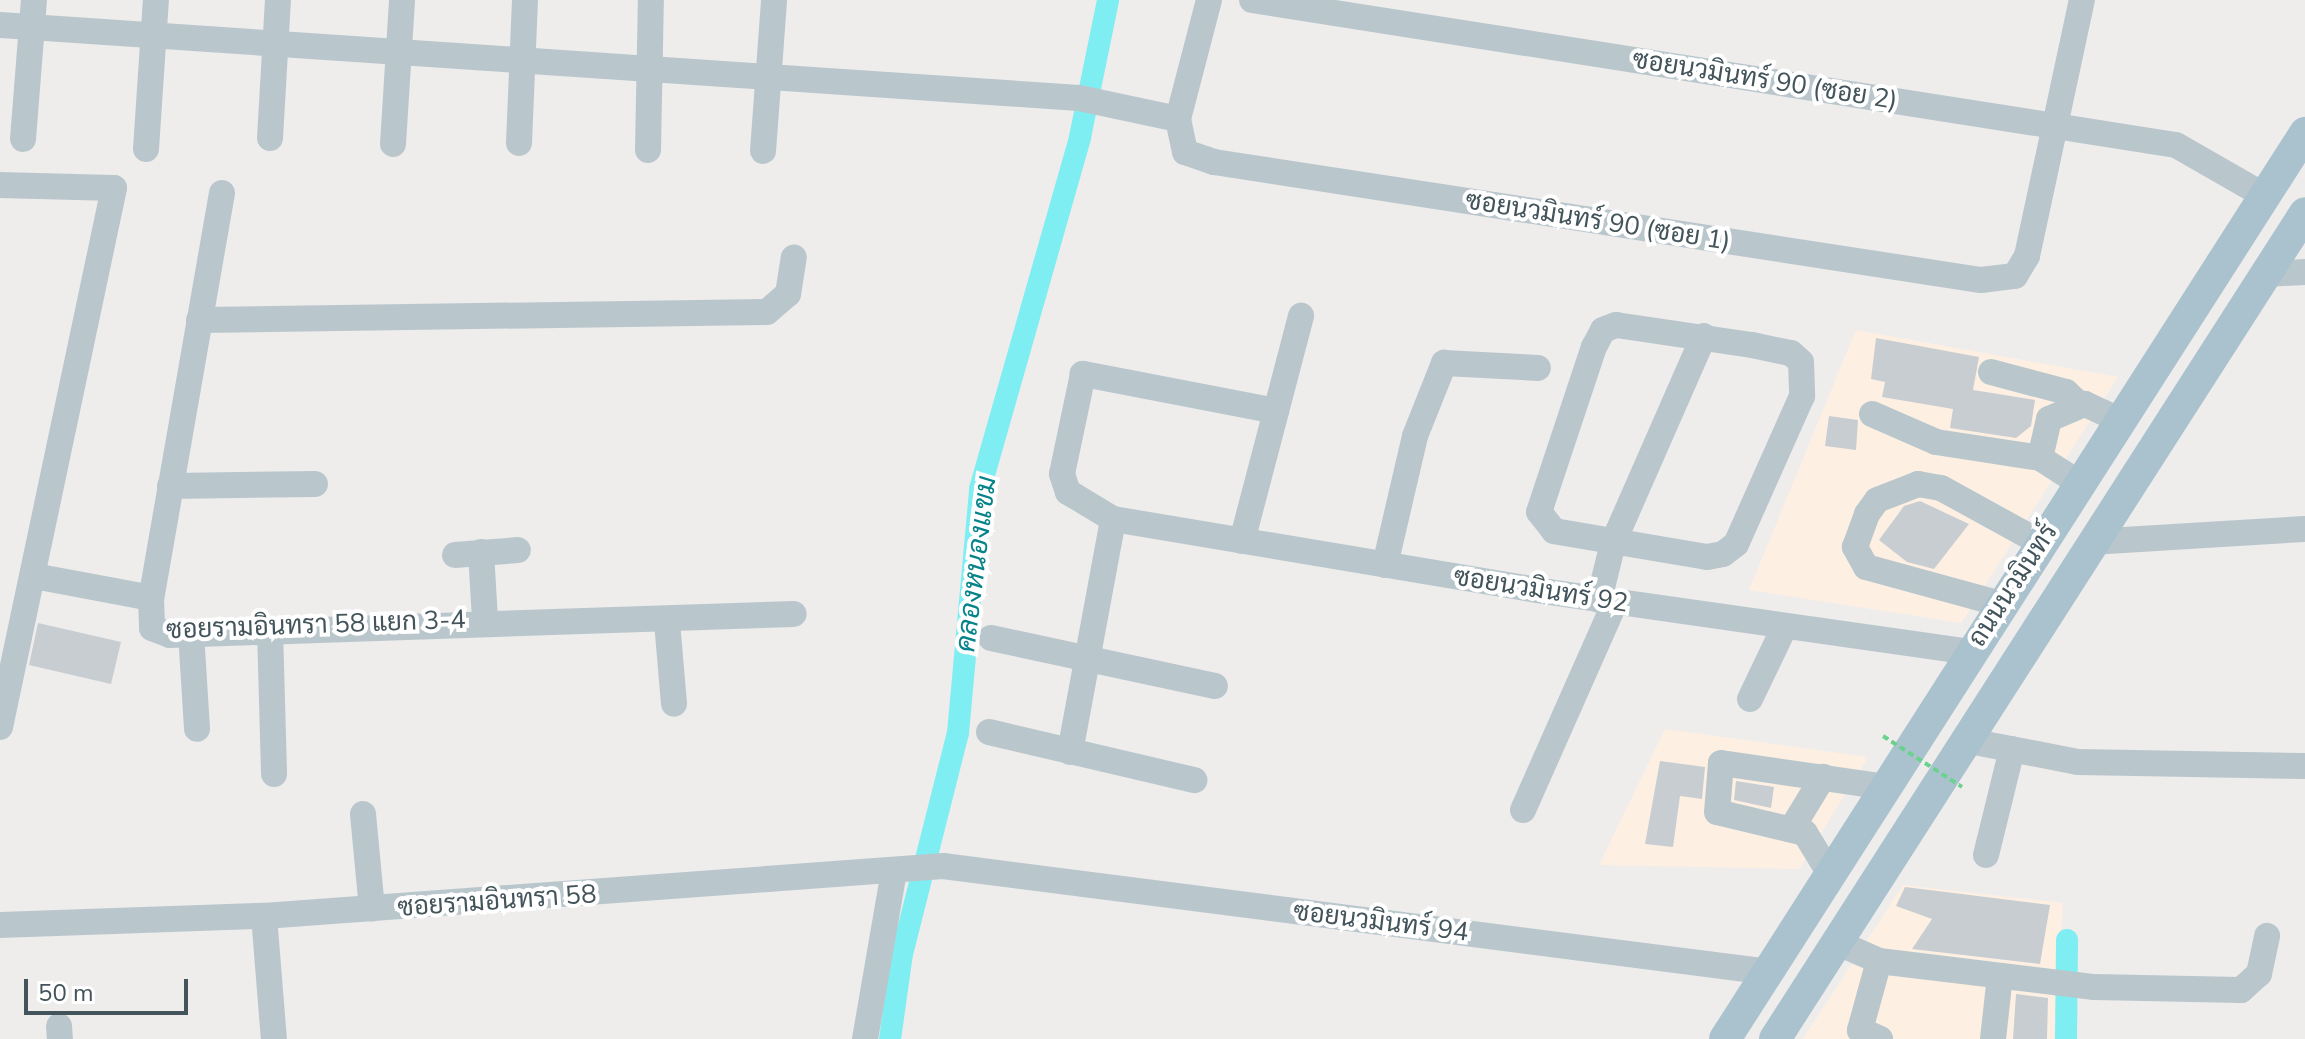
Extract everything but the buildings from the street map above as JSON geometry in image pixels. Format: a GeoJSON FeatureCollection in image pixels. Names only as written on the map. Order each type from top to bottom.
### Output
{"type":"FeatureCollection","features":[{"type":"Feature","properties":{"kind":"main road","name":"ถนนนวมินทร์"},"geometry":{"type":"LineString","coordinates":[[1725,1039],[2305,133]]}},
{"type":"Feature","properties":{"kind":"main road","name":"ถนนนวมินทร์"},"geometry":{"type":"LineString","coordinates":[[1775,1039],[2091,542],[2305,213]]}},
{"type":"Feature","properties":{"kind":"main road"},"geometry":{"type":"LineString","coordinates":[[1769,972],[1803,996]]}},
{"type":"Feature","properties":{"kind":"street"},"geometry":{"type":"LineString","coordinates":[[23,139],[34,0]]}},
{"type":"Feature","properties":{"kind":"street"},"geometry":{"type":"LineString","coordinates":[[146,149],[156,0]]}},
{"type":"Feature","properties":{"kind":"street"},"geometry":{"type":"LineString","coordinates":[[270,138],[278,0]]}},
{"type":"Feature","properties":{"kind":"street"},"geometry":{"type":"LineString","coordinates":[[393,144],[402,0]]}},
{"type":"Feature","properties":{"kind":"street"},"geometry":{"type":"LineString","coordinates":[[519,143],[525,0]]}},
{"type":"Feature","properties":{"kind":"street"},"geometry":{"type":"LineString","coordinates":[[648,150],[651,0]]}},
{"type":"Feature","properties":{"kind":"street"},"geometry":{"type":"LineString","coordinates":[[763,151],[774,0]]}},
{"type":"Feature","properties":{"kind":"street"},"geometry":{"type":"LineString","coordinates":[[0,25],[1091,100],[1178,119],[1209,0]]}},
{"type":"Feature","properties":{"kind":"street","name":"ซอยนวมินทร์ 90 (ซอย 2)"},"geometry":{"type":"LineString","coordinates":[[1252,0],[2051,124],[2197,152],[2265,196]]}},
{"type":"Feature","properties":{"kind":"street"},"geometry":{"type":"LineString","coordinates":[[2051,124],[2082,0]]}},
{"type":"Feature","properties":{"kind":"street","name":"ซอยนวมินทร์ 90 (ซอย 1)"},"geometry":{"type":"LineString","coordinates":[[1178,119],[1185,152],[1214,162],[1981,280],[2015,276],[2027,256],[2051,124]]}},
{"type":"Feature","properties":{"kind":"street"},"geometry":{"type":"LineString","coordinates":[[0,185],[114,188],[0,727]]}},
{"type":"Feature","properties":{"kind":"street","name":"ซอยรามอินทรา 58 แยก 3-4"},"geometry":{"type":"LineString","coordinates":[[222,193],[151,598],[152,628],[191,633],[485,620],[667,622],[794,614]]}},
{"type":"Feature","properties":{"kind":"street"},"geometry":{"type":"LineString","coordinates":[[199,320],[767,312],[788,294],[794,257]]}},
{"type":"Feature","properties":{"kind":"street"},"geometry":{"type":"LineString","coordinates":[[2265,274],[2305,272]]}},
{"type":"Feature","properties":{"kind":"street"},"geometry":{"type":"LineString","coordinates":[[1242,541],[1301,316]]}},
{"type":"Feature","properties":{"kind":"street"},"geometry":{"type":"LineString","coordinates":[[1616,325],[1704,336],[1791,353],[1801,362],[1802,396],[1730,550],[1707,557],[1613,543],[1554,531],[1538,504],[1594,347],[1603,330],[1616,325]]}},
{"type":"Feature","properties":{"kind":"street"},"geometry":{"type":"LineString","coordinates":[[1523,810],[1607,601],[1613,543],[1704,336]]}},
{"type":"Feature","properties":{"kind":"street"},"geometry":{"type":"LineString","coordinates":[[1385,565],[1415,436],[1444,363],[1538,368]]}},
{"type":"Feature","properties":{"kind":"street"},"geometry":{"type":"LineString","coordinates":[[1991,372],[2066,392],[2079,404],[2120,420]]}},
{"type":"Feature","properties":{"kind":"street","name":"ซอยนวมินทร์ 92"},"geometry":{"type":"LineString","coordinates":[[1276,411],[1083,374],[1062,474],[1068,492],[1086,507],[1113,519],[1607,601],[1970,652]]}},
{"type":"Feature","properties":{"kind":"street"},"geometry":{"type":"LineString","coordinates":[[2040,458],[2049,419],[2079,404]]}},
{"type":"Feature","properties":{"kind":"street"},"geometry":{"type":"LineString","coordinates":[[1872,414],[1936,442],[2040,458],[2079,483]]}},
{"type":"Feature","properties":{"kind":"street"},"geometry":{"type":"LineString","coordinates":[[170,486],[315,484]]}},
{"type":"Feature","properties":{"kind":"street"},"geometry":{"type":"LineString","coordinates":[[2001,604],[1866,567],[1855,547],[1867,514],[1877,500],[1918,484],[1941,488],[2041,543]]}},
{"type":"Feature","properties":{"kind":"street"},"geometry":{"type":"LineString","coordinates":[[1070,752],[1092,657],[1113,519]]}},
{"type":"Feature","properties":{"kind":"street"},"geometry":{"type":"LineString","coordinates":[[2091,542],[2305,529]]}},
{"type":"Feature","properties":{"kind":"street"},"geometry":{"type":"LineString","coordinates":[[485,620],[468,553],[518,550]]}},
{"type":"Feature","properties":{"kind":"street"},"geometry":{"type":"LineString","coordinates":[[34,576],[151,598]]}},
{"type":"Feature","properties":{"kind":"street"},"geometry":{"type":"LineString","coordinates":[[667,622],[674,704]]}},
{"type":"Feature","properties":{"kind":"street"},"geometry":{"type":"LineString","coordinates":[[1750,699],[1785,626]]}},
{"type":"Feature","properties":{"kind":"street"},"geometry":{"type":"LineString","coordinates":[[270,629],[274,774]]}},
{"type":"Feature","properties":{"kind":"street"},"geometry":{"type":"LineString","coordinates":[[191,633],[197,729]]}},
{"type":"Feature","properties":{"kind":"street"},"geometry":{"type":"LineString","coordinates":[[991,638],[1092,657],[1215,686]]}},
{"type":"Feature","properties":{"kind":"street"},"geometry":{"type":"LineString","coordinates":[[989,732],[1194,780]]}},
{"type":"Feature","properties":{"kind":"street"},"geometry":{"type":"LineString","coordinates":[[1964,740],[2078,762],[2305,766]]}},
{"type":"Feature","properties":{"kind":"street"},"geometry":{"type":"LineString","coordinates":[[1986,855],[2012,749]]}},
{"type":"Feature","properties":{"kind":"street"},"geometry":{"type":"LineString","coordinates":[[1830,874],[1805,833],[1717,812],[1719,767],[1725,762],[1885,787]]}},
{"type":"Feature","properties":{"kind":"street"},"geometry":{"type":"LineString","coordinates":[[1792,828],[1823,777]]}},
{"type":"Feature","properties":{"kind":"street"},"geometry":{"type":"LineString","coordinates":[[363,814],[372,909]]}},
{"type":"Feature","properties":{"kind":"street","name":"ซอยรามอินทรา 58"},"geometry":{"type":"LineString","coordinates":[[0,925],[264,916],[943,866],[993,873]]}},
{"type":"Feature","properties":{"kind":"street"},"geometry":{"type":"LineString","coordinates":[[865,1039],[898,871]]}},
{"type":"Feature","properties":{"kind":"street","name":"ซอยนวมินทร์ 94"},"geometry":{"type":"LineString","coordinates":[[993,873],[1769,972]]}},
{"type":"Feature","properties":{"kind":"street"},"geometry":{"type":"LineString","coordinates":[[264,916],[274,1039]]}},
{"type":"Feature","properties":{"kind":"street"},"geometry":{"type":"LineString","coordinates":[[1836,942],[1879,961],[2000,976],[2094,987],[2241,990],[2259,974],[2267,936]]}},
{"type":"Feature","properties":{"kind":"street"},"geometry":{"type":"LineString","coordinates":[[1879,961],[1860,1030],[1880,1039]]}},
{"type":"Feature","properties":{"kind":"street"},"geometry":{"type":"LineString","coordinates":[[1993,1039],[2000,976]]}},
{"type":"Feature","properties":{"kind":"path"},"geometry":{"type":"LineString","coordinates":[[1883,736],[1962,787]]}},
{"type":"Feature","properties":{"kind":"shaded area"},"geometry":{"type":"Polygon","coordinates":[[[1856,330],[2118,377],[1961,623],[1749,590],[1856,330]]]}},
{"type":"Feature","properties":{"kind":"shaded area"},"geometry":{"type":"Polygon","coordinates":[[[1665,729],[1868,757],[1799,869],[1599,865],[1665,729]]]}},
{"type":"Feature","properties":{"kind":"shaded area"},"geometry":{"type":"Polygon","coordinates":[[[1903,885],[2063,903],[2054,1039],[1803,1039],[1903,885]]]}},
{"type":"Feature","properties":{"kind":"waterway","name":"คลองหนองแขม"},"geometry":{"type":"LineString","coordinates":[[890,1039],[902,954],[958,733],[980,489],[1080,137],[1108,0]]}},
{"type":"Feature","properties":{"kind":"waterway"},"geometry":{"type":"LineString","coordinates":[[2066,1039],[2067,940]]}}]}
